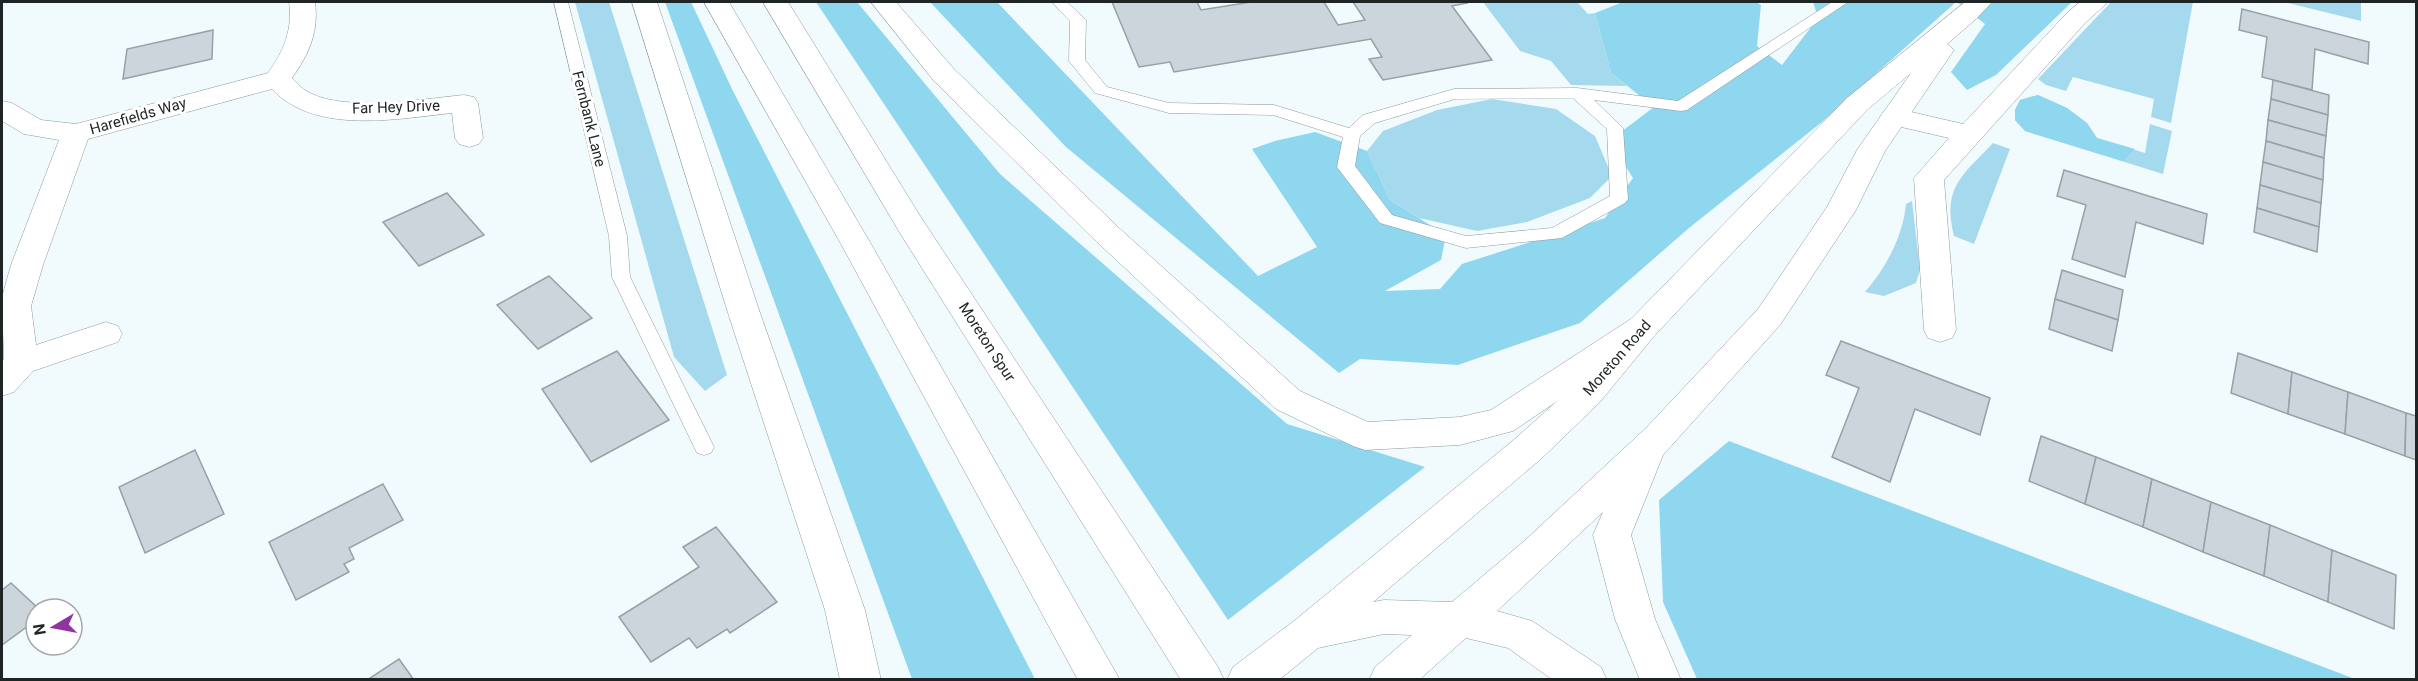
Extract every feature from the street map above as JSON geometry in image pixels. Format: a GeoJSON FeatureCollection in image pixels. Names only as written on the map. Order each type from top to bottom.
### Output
{"type":"FeatureCollection","features":[{"type":"Feature","properties":{"kind":"main road"},"geometry":{"type":"LineString","coordinates":[[278,79],[297,53],[306,16],[302,2]]}},
{"type":"Feature","properties":{"kind":"main road"},"geometry":{"type":"LineString","coordinates":[[644,2],[744,314],[846,610],[861,680]]}},
{"type":"Feature","properties":{"kind":"main road"},"geometry":{"type":"LineString","coordinates":[[716,2],[856,244],[1100,680]]}},
{"type":"Feature","properties":{"kind":"main road","name":"Moreton Spur"},"geometry":{"type":"LineString","coordinates":[[775,2],[911,226],[1204,680]]}},
{"type":"Feature","properties":{"kind":"main road"},"geometry":{"type":"LineString","coordinates":[[883,2],[944,75],[1108,235],[1288,400],[1365,436],[1460,431],[1502,421],[1643,327]]}},
{"type":"Feature","properties":{"kind":"main road"},"geometry":{"type":"LineString","coordinates":[[1940,330],[1929,178],[2076,18],[2095,2]]}},
{"type":"Feature","properties":{"kind":"main road","name":"Moreton Road"},"geometry":{"type":"LineString","coordinates":[[1246,680],[1308,633],[1529,448],[1588,393],[1643,327],[1857,104],[1973,8]]}},
{"type":"Feature","properties":{"kind":"main road","name":"Moreton Road"},"geometry":{"type":"LineString","coordinates":[[1389,680],[1534,554],[1651,444],[1769,316],[1841,210],[1871,150],[1973,8]]}},
{"type":"Feature","properties":{"kind":"main road","name":"Harefields Way"},"geometry":{"type":"LineString","coordinates":[[2,109],[34,128],[76,133],[187,101],[278,79]]}},
{"type":"Feature","properties":{"kind":"main road","name":"Far Hey Drive"},"geometry":{"type":"LineString","coordinates":[[278,79],[300,100],[321,107],[368,111],[464,103],[469,138]]}},
{"type":"Feature","properties":{"kind":"main road"},"geometry":{"type":"LineString","coordinates":[[1894,117],[1968,134]]}},
{"type":"Feature","properties":{"kind":"main road"},"geometry":{"type":"LineString","coordinates":[[76,133],[27,265],[15,306],[11,373],[106,334]]}},
{"type":"Feature","properties":{"kind":"main road"},"geometry":{"type":"LineString","coordinates":[[1651,444],[1612,535],[1635,619],[1661,680]]}},
{"type":"Feature","properties":{"kind":"main road"},"geometry":{"type":"LineString","coordinates":[[1308,633],[1384,617],[1459,619],[1518,633],[1587,680]]}},
{"type":"Feature","properties":{"kind":"lane","name":"Fernbank Lane"},"geometry":{"type":"LineString","coordinates":[[561,2],[618,236],[621,277],[704,447]]}},
{"type":"Feature","properties":{"kind":"lane"},"geometry":{"type":"LineString","coordinates":[[1059,2],[1078,20],[1077,61],[1101,90],[1169,108],[1274,110],[1352,134]]}},
{"type":"Feature","properties":{"kind":"lane"},"geometry":{"type":"LineString","coordinates":[[1577,93],[1615,128],[1619,199],[1556,234],[1466,242],[1386,219],[1346,167],[1352,134],[1369,119],[1454,94],[1577,93],[1681,106],[1841,2]]}},
{"type":"Feature","properties":{"kind":"shaded area"},"geometry":{"type":"Polygon","coordinates":[[[575,2],[609,2],[727,375],[705,391],[674,357],[575,2]]]}},
{"type":"Feature","properties":{"kind":"shaded area"},"geometry":{"type":"Polygon","coordinates":[[[665,2],[691,2],[733,91],[1035,679],[912,679],[665,2]]]}},
{"type":"Feature","properties":{"kind":"shaded area"},"geometry":{"type":"Polygon","coordinates":[[[816,2],[857,2],[1000,174],[1287,424],[1425,467],[1228,620],[816,2]]]}},
{"type":"Feature","properties":{"kind":"shaded area"},"geometry":{"type":"Polygon","coordinates":[[[930,2],[997,2],[1258,276],[1317,247],[1252,149],[1315,132],[1367,151],[1390,200],[1446,235],[1441,260],[1385,291],[1440,289],[1462,264],[1605,218],[1633,178],[1609,141],[1654,107],[1611,73],[1595,13],[1623,2],[1756,2],[1761,5],[1757,46],[1782,65],[1818,18],[1813,2],[1956,2],[1822,122],[1689,228],[1580,323],[1458,365],[1360,359],[1339,373],[1066,147],[930,2]]]}},
{"type":"Feature","properties":{"kind":"shaded area"},"geometry":{"type":"Polygon","coordinates":[[[1483,2],[1577,2],[1588,14],[1595,13],[1611,73],[1627,86],[1571,85],[1551,61],[1520,51],[1483,2]]]}},
{"type":"Feature","properties":{"kind":"shaded area"},"geometry":{"type":"Polygon","coordinates":[[[1957,2],[2072,2],[1996,75],[1967,90],[1951,72],[1985,24],[1957,2]]]}},
{"type":"Feature","properties":{"kind":"shaded area"},"geometry":{"type":"Polygon","coordinates":[[[2111,2],[2193,2],[2171,123],[2151,117],[2154,99],[2073,77],[2066,91],[2046,85],[2038,79],[2111,2]]]}},
{"type":"Feature","properties":{"kind":"shaded area"},"geometry":{"type":"Polygon","coordinates":[[[2284,2],[2361,2],[2361,21],[2284,2]]]}},
{"type":"Feature","properties":{"kind":"shaded area"},"geometry":{"type":"Polygon","coordinates":[[[2038,95],[2067,108],[2087,123],[2097,138],[2145,153],[2150,124],[2172,131],[2163,174],[2025,131],[2015,120],[2015,110],[2020,100],[2038,95]]]}},
{"type":"Feature","properties":{"kind":"shaded area"},"geometry":{"type":"Polygon","coordinates":[[[2038,95],[2067,108],[2087,123],[2097,138],[2135,149],[2123,161],[2025,131],[2015,120],[2015,110],[2020,100],[2038,95]]]}},
{"type":"Feature","properties":{"kind":"shaded area"},"geometry":{"type":"Polygon","coordinates":[[[1492,99],[1556,109],[1595,136],[1612,176],[1590,198],[1527,222],[1477,231],[1419,218],[1390,200],[1367,151],[1383,131],[1437,110],[1492,99]]]}},
{"type":"Feature","properties":{"kind":"shaded area"},"geometry":{"type":"Polygon","coordinates":[[[1993,143],[2010,149],[1974,244],[1954,236],[1951,219],[1953,194],[1964,174],[1993,143]]]}},
{"type":"Feature","properties":{"kind":"shaded area"},"geometry":{"type":"Polygon","coordinates":[[[1912,201],[1920,270],[1916,283],[1884,296],[1865,292],[1880,273],[1892,251],[1901,228],[1906,204],[1912,201]]]}},
{"type":"Feature","properties":{"kind":"shaded area"},"geometry":{"type":"Polygon","coordinates":[[[1729,441],[2355,679],[1697,679],[1663,602],[1659,500],[1729,441]]]}},
{"type":"Feature","properties":{"kind":"building"},"geometry":{"type":"Polygon","coordinates":[[[1112,2],[1197,2],[1201,10],[1251,2],[1324,2],[1338,25],[1365,20],[1353,2],[1466,2],[1452,6],[1492,60],[1383,80],[1369,59],[1382,57],[1371,39],[1174,72],[1170,62],[1139,67],[1112,2]]]}},
{"type":"Feature","properties":{"kind":"building"},"geometry":{"type":"Polygon","coordinates":[[[2242,9],[2369,42],[2368,64],[2315,49],[2312,90],[2262,77],[2267,37],[2239,30],[2242,9]]]}},
{"type":"Feature","properties":{"kind":"building"},"geometry":{"type":"Polygon","coordinates":[[[213,30],[212,59],[123,79],[127,49],[213,30]]]}},
{"type":"Feature","properties":{"kind":"building"},"geometry":{"type":"Polygon","coordinates":[[[2273,80],[2329,95],[2328,115],[2271,99],[2273,80]]]}},
{"type":"Feature","properties":{"kind":"building"},"geometry":{"type":"Polygon","coordinates":[[[2271,99],[2328,115],[2326,136],[2268,120],[2271,99]]]}},
{"type":"Feature","properties":{"kind":"building"},"geometry":{"type":"Polygon","coordinates":[[[2268,120],[2326,136],[2324,158],[2266,141],[2268,120]]]}},
{"type":"Feature","properties":{"kind":"building"},"geometry":{"type":"Polygon","coordinates":[[[2266,141],[2324,158],[2323,180],[2263,162],[2266,141]]]}},
{"type":"Feature","properties":{"kind":"building"},"geometry":{"type":"Polygon","coordinates":[[[2263,162],[2323,180],[2321,203],[2260,185],[2263,162]]]}},
{"type":"Feature","properties":{"kind":"building"},"geometry":{"type":"Polygon","coordinates":[[[2064,170],[2207,214],[2203,244],[2136,222],[2125,277],[2072,259],[2086,205],[2057,196],[2064,170]]]}},
{"type":"Feature","properties":{"kind":"building"},"geometry":{"type":"Polygon","coordinates":[[[2260,185],[2321,203],[2319,227],[2257,208],[2260,185]]]}},
{"type":"Feature","properties":{"kind":"building"},"geometry":{"type":"Polygon","coordinates":[[[447,193],[484,235],[419,266],[383,222],[447,193]]]}},
{"type":"Feature","properties":{"kind":"building"},"geometry":{"type":"Polygon","coordinates":[[[2257,208],[2319,227],[2317,252],[2254,232],[2257,208]]]}},
{"type":"Feature","properties":{"kind":"building"},"geometry":{"type":"Polygon","coordinates":[[[2062,270],[2123,290],[2118,320],[2055,299],[2062,270]]]}},
{"type":"Feature","properties":{"kind":"building"},"geometry":{"type":"Polygon","coordinates":[[[549,276],[592,318],[538,349],[497,305],[549,276]]]}},
{"type":"Feature","properties":{"kind":"building"},"geometry":{"type":"Polygon","coordinates":[[[2055,299],[2118,320],[2112,351],[2049,329],[2055,299]]]}},
{"type":"Feature","properties":{"kind":"building"},"geometry":{"type":"Polygon","coordinates":[[[1841,341],[1990,398],[1980,435],[1915,409],[1890,482],[1832,457],[1859,388],[1826,375],[1841,341]]]}},
{"type":"Feature","properties":{"kind":"building"},"geometry":{"type":"Polygon","coordinates":[[[617,351],[669,420],[591,462],[542,389],[617,351]]]}},
{"type":"Feature","properties":{"kind":"building"},"geometry":{"type":"Polygon","coordinates":[[[2238,353],[2292,372],[2288,414],[2231,393],[2238,353]]]}},
{"type":"Feature","properties":{"kind":"building"},"geometry":{"type":"Polygon","coordinates":[[[2292,372],[2348,392],[2345,434],[2288,414],[2292,372]]]}},
{"type":"Feature","properties":{"kind":"building"},"geometry":{"type":"Polygon","coordinates":[[[2348,392],[2406,413],[2405,456],[2345,434],[2348,392]]]}},
{"type":"Feature","properties":{"kind":"building"},"geometry":{"type":"Polygon","coordinates":[[[2406,413],[2416,416],[2416,460],[2405,456],[2406,413]]]}},
{"type":"Feature","properties":{"kind":"building"},"geometry":{"type":"Polygon","coordinates":[[[2041,436],[2096,457],[2085,504],[2029,481],[2041,436]]]}},
{"type":"Feature","properties":{"kind":"building"},"geometry":{"type":"Polygon","coordinates":[[[195,450],[224,514],[145,553],[119,487],[195,450]]]}},
{"type":"Feature","properties":{"kind":"building"},"geometry":{"type":"Polygon","coordinates":[[[2096,457],[2152,479],[2143,527],[2085,504],[2096,457]]]}},
{"type":"Feature","properties":{"kind":"building"},"geometry":{"type":"Polygon","coordinates":[[[2152,479],[2211,502],[2203,552],[2143,527],[2152,479]]]}},
{"type":"Feature","properties":{"kind":"building"},"geometry":{"type":"Polygon","coordinates":[[[383,484],[403,520],[349,548],[354,559],[344,564],[349,572],[296,600],[269,542],[383,484]]]}},
{"type":"Feature","properties":{"kind":"building"},"geometry":{"type":"Polygon","coordinates":[[[2211,502],[2270,525],[2264,576],[2203,552],[2211,502]]]}},
{"type":"Feature","properties":{"kind":"building"},"geometry":{"type":"Polygon","coordinates":[[[2270,525],[2332,550],[2328,602],[2264,576],[2270,525]]]}},
{"type":"Feature","properties":{"kind":"building"},"geometry":{"type":"Polygon","coordinates":[[[716,527],[777,602],[730,633],[727,629],[697,648],[689,638],[651,662],[619,617],[699,567],[683,547],[716,527]]]}},
{"type":"Feature","properties":{"kind":"building"},"geometry":{"type":"Polygon","coordinates":[[[2332,550],[2396,575],[2394,629],[2328,602],[2332,550]]]}},
{"type":"Feature","properties":{"kind":"building"},"geometry":{"type":"Polygon","coordinates":[[[11,583],[26,597],[24,597],[24,629],[2,645],[2,590],[11,583]]]}},
{"type":"Feature","properties":{"kind":"building"},"geometry":{"type":"Polygon","coordinates":[[[399,659],[414,680],[367,680],[399,659]]]}}]}
